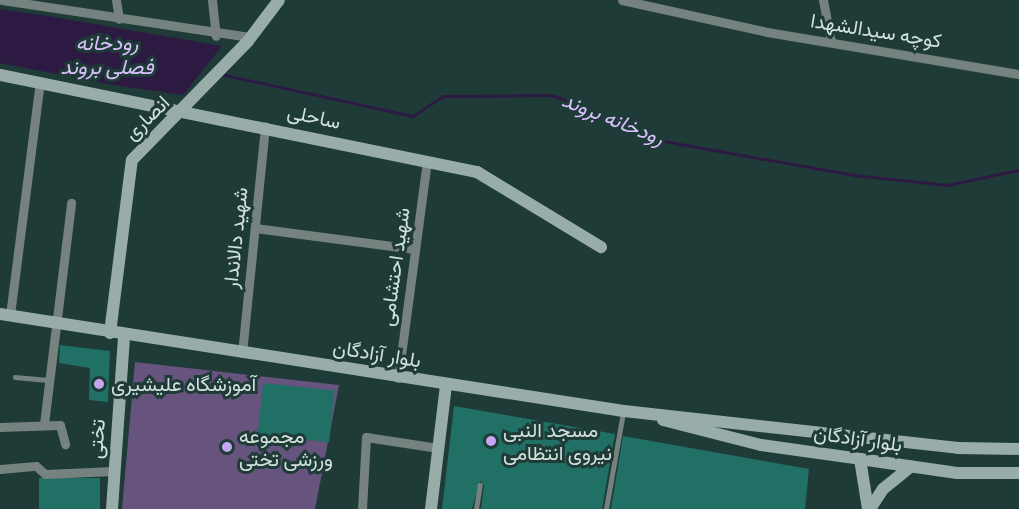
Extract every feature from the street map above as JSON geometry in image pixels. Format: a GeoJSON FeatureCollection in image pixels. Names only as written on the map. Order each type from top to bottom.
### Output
{"type":"FeatureCollection","features":[{"type":"Feature","properties":{"kind":"main road","name":"انصاری"},"geometry":{"type":"LineString","coordinates":[[110,333],[132,160],[250,39],[279,0]]}},
{"type":"Feature","properties":{"kind":"main road","name":"ساحلی"},"geometry":{"type":"LineString","coordinates":[[0,75],[180,113],[265,126],[477,172],[601,247]]}},
{"type":"Feature","properties":{"kind":"main road","name":"بلوار آزادگان"},"geometry":{"type":"LineString","coordinates":[[5,315],[57,322],[124,336],[624,411],[958,448],[1019,449]]}},
{"type":"Feature","properties":{"kind":"main road","name":"تختی"},"geometry":{"type":"LineString","coordinates":[[112,509],[124,336]]}},
{"type":"Feature","properties":{"kind":"main road"},"geometry":{"type":"LineString","coordinates":[[431,509],[446,384]]}},
{"type":"Feature","properties":{"kind":"main road","name":"بلوار آزادگان"},"geometry":{"type":"LineString","coordinates":[[624,411],[761,444],[911,466],[1019,473]]}},
{"type":"Feature","properties":{"kind":"main road"},"geometry":{"type":"LineString","coordinates":[[860,459],[869,509]]}},
{"type":"Feature","properties":{"kind":"main road"},"geometry":{"type":"LineString","coordinates":[[869,509],[883,489],[911,466]]}},
{"type":"Feature","properties":{"kind":"street"},"geometry":{"type":"LineString","coordinates":[[2,0],[32,2],[216,36],[250,39]]}},
{"type":"Feature","properties":{"kind":"street"},"geometry":{"type":"LineString","coordinates":[[116,0],[119,19]]}},
{"type":"Feature","properties":{"kind":"street"},"geometry":{"type":"LineString","coordinates":[[212,0],[216,36]]}},
{"type":"Feature","properties":{"kind":"street","name":"کوچه سیدالشهدا"},"geometry":{"type":"LineString","coordinates":[[622,0],[831,42],[1019,74]]}},
{"type":"Feature","properties":{"kind":"street"},"geometry":{"type":"LineString","coordinates":[[823,0],[831,42]]}},
{"type":"Feature","properties":{"kind":"street"},"geometry":{"type":"LineString","coordinates":[[5,315],[40,82]]}},
{"type":"Feature","properties":{"kind":"street","name":"شهید دالاندار"},"geometry":{"type":"LineString","coordinates":[[242,353],[265,126]]}},
{"type":"Feature","properties":{"kind":"street","name":"شهید احتشامی"},"geometry":{"type":"LineString","coordinates":[[398,378],[427,161]]}},
{"type":"Feature","properties":{"kind":"street"},"geometry":{"type":"LineString","coordinates":[[44,424],[71,203]]}},
{"type":"Feature","properties":{"kind":"street"},"geometry":{"type":"LineString","coordinates":[[255,228],[415,249]]}},
{"type":"Feature","properties":{"kind":"street"},"geometry":{"type":"LineString","coordinates":[[0,427],[60,424],[65,444]]}},
{"type":"Feature","properties":{"kind":"street"},"geometry":{"type":"LineString","coordinates":[[362,509],[366,437],[438,448]]}},
{"type":"Feature","properties":{"kind":"street"},"geometry":{"type":"LineString","coordinates":[[0,469],[36,466],[45,474],[114,471]]}},
{"type":"Feature","properties":{"kind":"lane"},"geometry":{"type":"LineString","coordinates":[[15,377],[50,380]]}},
{"type":"Feature","properties":{"kind":"lane"},"geometry":{"type":"LineString","coordinates":[[606,509],[624,411]]}},
{"type":"Feature","properties":{"kind":"lane"},"geometry":{"type":"LineString","coordinates":[[476,509],[480,485]]}},
{"type":"Feature","properties":{"kind":"shaded area","name":"مجموعه ورزشی تختی"},"geometry":{"type":"Polygon","coordinates":[[[135,362],[339,385],[315,509],[122,509],[135,362]]]}},
{"type":"Feature","properties":{"kind":"water","name":"رودخانه فصلی بروند"},"geometry":{"type":"Polygon","coordinates":[[[0,9],[222,46],[183,95],[113,85],[0,63],[0,9]]]}},
{"type":"Feature","properties":{"kind":"building","name":"آموزشگاه علیشیری"},"geometry":{"type":"Polygon","coordinates":[[[60,345],[110,351],[108,402],[89,400],[90,368],[59,363],[60,345]]]}},
{"type":"Feature","properties":{"kind":"building"},"geometry":{"type":"Polygon","coordinates":[[[263,383],[335,391],[329,442],[258,435],[263,383]]]}},
{"type":"Feature","properties":{"kind":"building"},"geometry":{"type":"Polygon","coordinates":[[[454,406],[615,434],[602,509],[481,509],[484,485],[480,481],[472,509],[442,509],[454,406]]]}},
{"type":"Feature","properties":{"kind":"building"},"geometry":{"type":"Polygon","coordinates":[[[623,436],[809,469],[805,509],[611,509],[623,436]]]}},
{"type":"Feature","properties":{"kind":"building"},"geometry":{"type":"Polygon","coordinates":[[[39,478],[100,478],[100,509],[39,509],[39,478]]]}},
{"type":"Feature","properties":{"kind":"waterway","name":"رودخانه بروند"},"geometry":{"type":"LineString","coordinates":[[220,74],[413,116],[443,96],[552,95],[663,141],[854,175],[947,185],[1019,170]]}},
{"type":"Feature","properties":{"kind":"place","name":"آموزشگاه علیشیری"},"geometry":{"type":"Point","coordinates":[99,384]}},
{"type":"Feature","properties":{"kind":"place","name":"مسجد النبی نیروی انتظامی"},"geometry":{"type":"Point","coordinates":[491,441]}},
{"type":"Feature","properties":{"kind":"place","name":"مجموعه ورزشی تختی"},"geometry":{"type":"Point","coordinates":[227,447]}}]}
